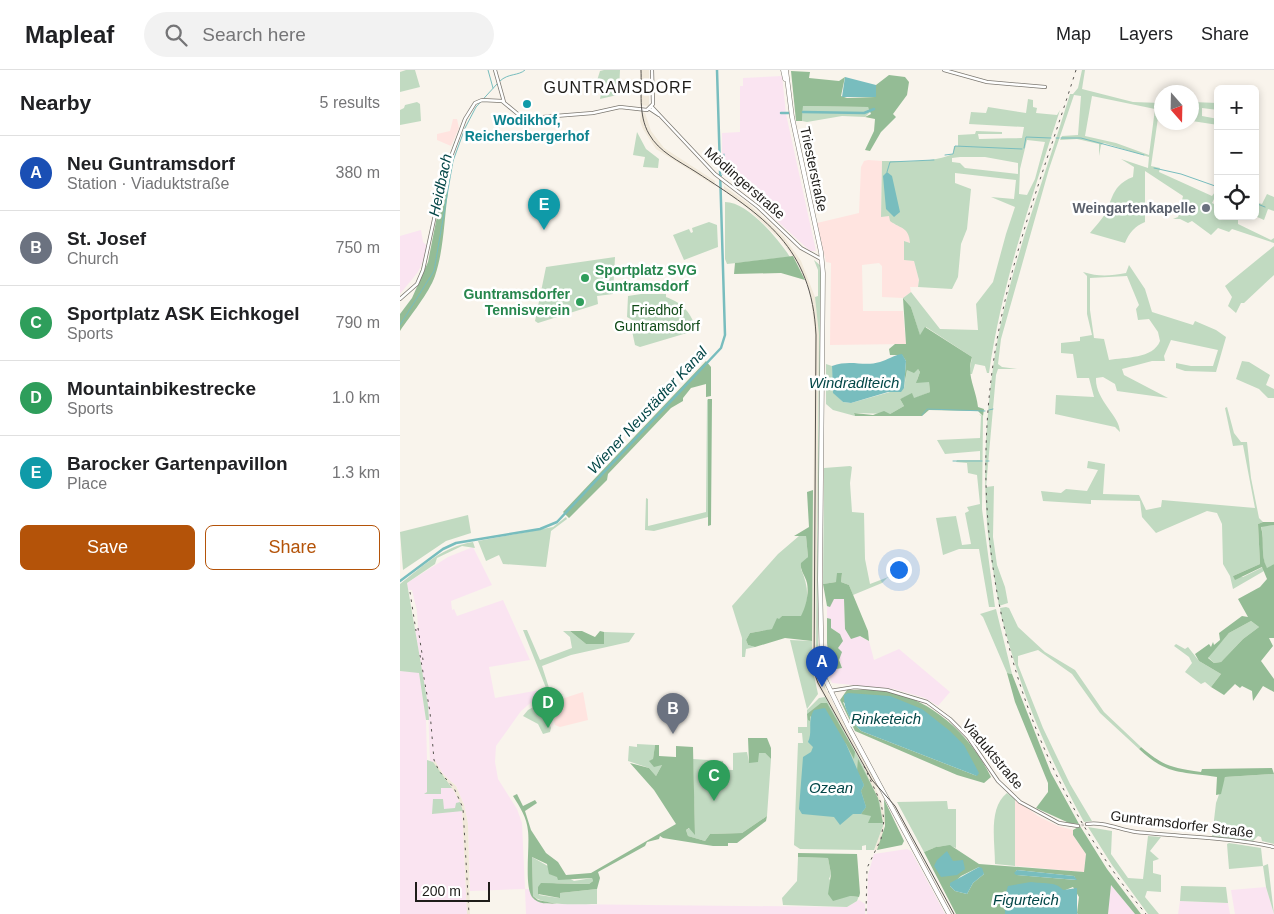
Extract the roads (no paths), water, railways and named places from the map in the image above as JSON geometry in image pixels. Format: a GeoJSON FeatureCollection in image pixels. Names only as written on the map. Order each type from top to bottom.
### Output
{"type":"FeatureCollection","features":[{"type":"Feature","properties":{"kind":"main road","name":"Triesterstraße"},"geometry":{"type":"LineString","coordinates":[[785,70],[822,259],[820,655],[822,673],[949,914]]}},
{"type":"Feature","properties":{"kind":"street"},"geometry":{"type":"LineString","coordinates":[[496,70],[504,102]]}},
{"type":"Feature","properties":{"kind":"street"},"geometry":{"type":"LineString","coordinates":[[400,299],[412,289],[420,278],[428,256],[445,173],[468,112],[475,103],[482,100],[499,100],[524,117],[535,118],[593,113],[620,107],[651,108],[652,70]]}},
{"type":"Feature","properties":{"kind":"street"},"geometry":{"type":"LineString","coordinates":[[944,70],[987,82],[1045,87]]}},
{"type":"Feature","properties":{"kind":"street"},"geometry":{"type":"LineString","coordinates":[[499,100],[502,92]]}},
{"type":"Feature","properties":{"kind":"street","name":"Mödlingerstraße"},"geometry":{"type":"LineString","coordinates":[[651,108],[718,176],[758,207],[807,252],[822,259]]}},
{"type":"Feature","properties":{"kind":"street","name":"Viaduktstraße"},"geometry":{"type":"LineString","coordinates":[[830,691],[855,687],[887,690],[927,702],[950,719],[968,737],[1007,790],[1029,808],[1064,825],[1078,826]]}},
{"type":"Feature","properties":{"kind":"street","name":"Guntramsdorfer Straße"},"geometry":{"type":"LineString","coordinates":[[1087,824],[1098,824],[1120,830],[1238,841],[1274,847]]}},
{"type":"Feature","properties":{"kind":"water"},"geometry":{"type":"Polygon","coordinates":[[[845,77],[876,85],[876,97],[842,97],[845,77]]]}},
{"type":"Feature","properties":{"kind":"water"},"geometry":{"type":"Polygon","coordinates":[[[887,172],[892,176],[900,212],[894,217],[886,209],[883,176],[887,172]]]}},
{"type":"Feature","properties":{"kind":"water","name":"Windradlteich"},"geometry":{"type":"Polygon","coordinates":[[[902,354],[906,361],[904,388],[901,392],[888,392],[851,403],[843,402],[833,393],[832,366],[845,363],[874,363],[902,354]]]}},
{"type":"Feature","properties":{"kind":"water","name":"Rinketeich"},"geometry":{"type":"Polygon","coordinates":[[[848,693],[890,696],[922,709],[950,731],[964,745],[979,773],[977,776],[861,731],[846,710],[844,695],[848,693]]]}},
{"type":"Feature","properties":{"kind":"water","name":"Ozean"},"geometry":{"type":"Polygon","coordinates":[[[825,708],[846,744],[864,785],[861,791],[866,807],[861,814],[853,814],[840,825],[834,817],[802,814],[799,809],[803,757],[811,752],[813,747],[808,742],[812,714],[814,710],[825,708]]]}},
{"type":"Feature","properties":{"kind":"water"},"geometry":{"type":"Polygon","coordinates":[[[947,851],[953,861],[963,860],[965,869],[957,875],[941,877],[934,866],[937,860],[947,851]]]}},
{"type":"Feature","properties":{"kind":"water"},"geometry":{"type":"Polygon","coordinates":[[[979,867],[982,868],[984,874],[973,883],[967,894],[955,891],[950,886],[950,883],[979,867]]]}},
{"type":"Feature","properties":{"kind":"water"},"geometry":{"type":"Polygon","coordinates":[[[1017,870],[1074,876],[1077,880],[1016,875],[1014,873],[1017,870]]]}},
{"type":"Feature","properties":{"kind":"water","name":"Figurteich"},"geometry":{"type":"Polygon","coordinates":[[[1031,882],[1057,885],[1063,890],[1077,888],[1078,914],[1005,914],[1005,896],[1008,886],[1031,882]]]}},
{"type":"Feature","properties":{"kind":"waterway"},"geometry":{"type":"LineString","coordinates":[[488,70],[493,88]]}},
{"type":"Feature","properties":{"kind":"waterway","name":"Heidbach"},"geometry":{"type":"LineString","coordinates":[[500,81],[503,78],[525,70]]}},
{"type":"Feature","properties":{"kind":"waterway","name":"Wiener Neustädter Kanal"},"geometry":{"type":"LineString","coordinates":[[400,581],[443,549],[456,543],[540,529],[557,522],[721,348],[725,335],[717,70]]}},
{"type":"Feature","properties":{"kind":"waterway","name":"Heidbach"},"geometry":{"type":"LineString","coordinates":[[400,325],[434,271],[453,161],[465,128],[476,107],[497,84]]}},
{"type":"Feature","properties":{"kind":"waterway"},"geometry":{"type":"LineString","coordinates":[[803,112],[864,113],[874,109]]}},
{"type":"Feature","properties":{"kind":"waterway"},"geometry":{"type":"LineString","coordinates":[[781,113],[789,113]]}},
{"type":"Feature","properties":{"kind":"waterway"},"geometry":{"type":"LineString","coordinates":[[1024,148],[1026,137],[1051,138]]}},
{"type":"Feature","properties":{"kind":"waterway"},"geometry":{"type":"LineString","coordinates":[[1061,138],[1081,138],[1144,155]]}},
{"type":"Feature","properties":{"kind":"waterway"},"geometry":{"type":"LineString","coordinates":[[945,155],[953,154],[955,146],[1022,149]]}},
{"type":"Feature","properties":{"kind":"waterway"},"geometry":{"type":"LineString","coordinates":[[724,154],[724,173]]}},
{"type":"Feature","properties":{"kind":"waterway"},"geometry":{"type":"LineString","coordinates":[[887,172],[890,162],[934,160]]}},
{"type":"Feature","properties":{"kind":"waterway"},"geometry":{"type":"LineString","coordinates":[[1154,168],[1181,174],[1214,186]]}},
{"type":"Feature","properties":{"kind":"waterway"},"geometry":{"type":"LineString","coordinates":[[1259,205],[1265,207]]}},
{"type":"Feature","properties":{"kind":"waterway"},"geometry":{"type":"LineString","coordinates":[[922,415],[927,409],[985,411]]}},
{"type":"Feature","properties":{"kind":"waterway"},"geometry":{"type":"LineString","coordinates":[[989,410],[993,409]]}},
{"type":"Feature","properties":{"kind":"waterway"},"geometry":{"type":"LineString","coordinates":[[953,461],[982,461]]}},
{"type":"Feature","properties":{"kind":"tunnel"},"geometry":{"type":"LineString","coordinates":[[1078,826],[1087,824]]}},
{"type":"Feature","properties":{"kind":"tram line"},"geometry":{"type":"LineString","coordinates":[[641,70],[643,119],[653,140],[670,156],[721,188],[763,220],[780,237],[794,256],[805,279],[812,305],[816,335],[814,672],[818,683],[872,780],[895,806],[954,914]]}},
{"type":"Feature","properties":{"kind":"railway"},"geometry":{"type":"LineString","coordinates":[[1076,70],[1015,260],[1000,324],[989,403],[986,481],[992,559],[1006,636],[1029,710],[1060,782],[1099,850],[1146,914]]}},
{"type":"Feature","properties":{"kind":"railway"},"geometry":{"type":"LineString","coordinates":[[410,592],[416,631]]}},
{"type":"Feature","properties":{"kind":"railway"},"geometry":{"type":"LineString","coordinates":[[418,628],[423,660]]}},
{"type":"Feature","properties":{"kind":"railway"},"geometry":{"type":"LineString","coordinates":[[420,655],[430,712],[434,760],[439,771],[454,788],[463,808],[469,914]]}},
{"type":"Feature","properties":{"kind":"railway"},"geometry":{"type":"LineString","coordinates":[[864,766],[881,803],[884,820],[881,839],[867,868],[866,914]]}},
{"type":"Feature","properties":{"kind":"place","name":"Wodikhof, Reichersbergerhof"},"geometry":{"type":"Point","coordinates":[527,104]}},
{"type":"Feature","properties":{"kind":"place","name":"Weingartenkapelle"},"geometry":{"type":"Point","coordinates":[1206,208]}},
{"type":"Feature","properties":{"kind":"place","name":"Barocker Gartenpavillon"},"geometry":{"type":"Point","coordinates":[544,230]}},
{"type":"Feature","properties":{"kind":"place","name":"Sportplatz SVG Guntramsdorf"},"geometry":{"type":"Point","coordinates":[585,278]}},
{"type":"Feature","properties":{"kind":"place","name":"Guntramsdorfer Tennisverein"},"geometry":{"type":"Point","coordinates":[580,302]}},
{"type":"Feature","properties":{"kind":"place","name":"Neu Guntramsdorf"},"geometry":{"type":"Point","coordinates":[822,687]}},
{"type":"Feature","properties":{"kind":"place","name":"Mountainbikestrecke"},"geometry":{"type":"Point","coordinates":[548,728]}},
{"type":"Feature","properties":{"kind":"place","name":"St. Josef"},"geometry":{"type":"Point","coordinates":[673,734]}},
{"type":"Feature","properties":{"kind":"place","name":"Sportplatz ASK Eichkogel"},"geometry":{"type":"Point","coordinates":[714,801]}},
{"type":"Feature","properties":{"kind":"district","name":"GUNTRAMSDORF"},"geometry":{"type":"Point","coordinates":[618,87]}},
{"type":"Feature","properties":{"kind":"park label","name":"Friedhof Guntramsdorf"},"geometry":{"type":"Point","coordinates":[657,318]}}]}
